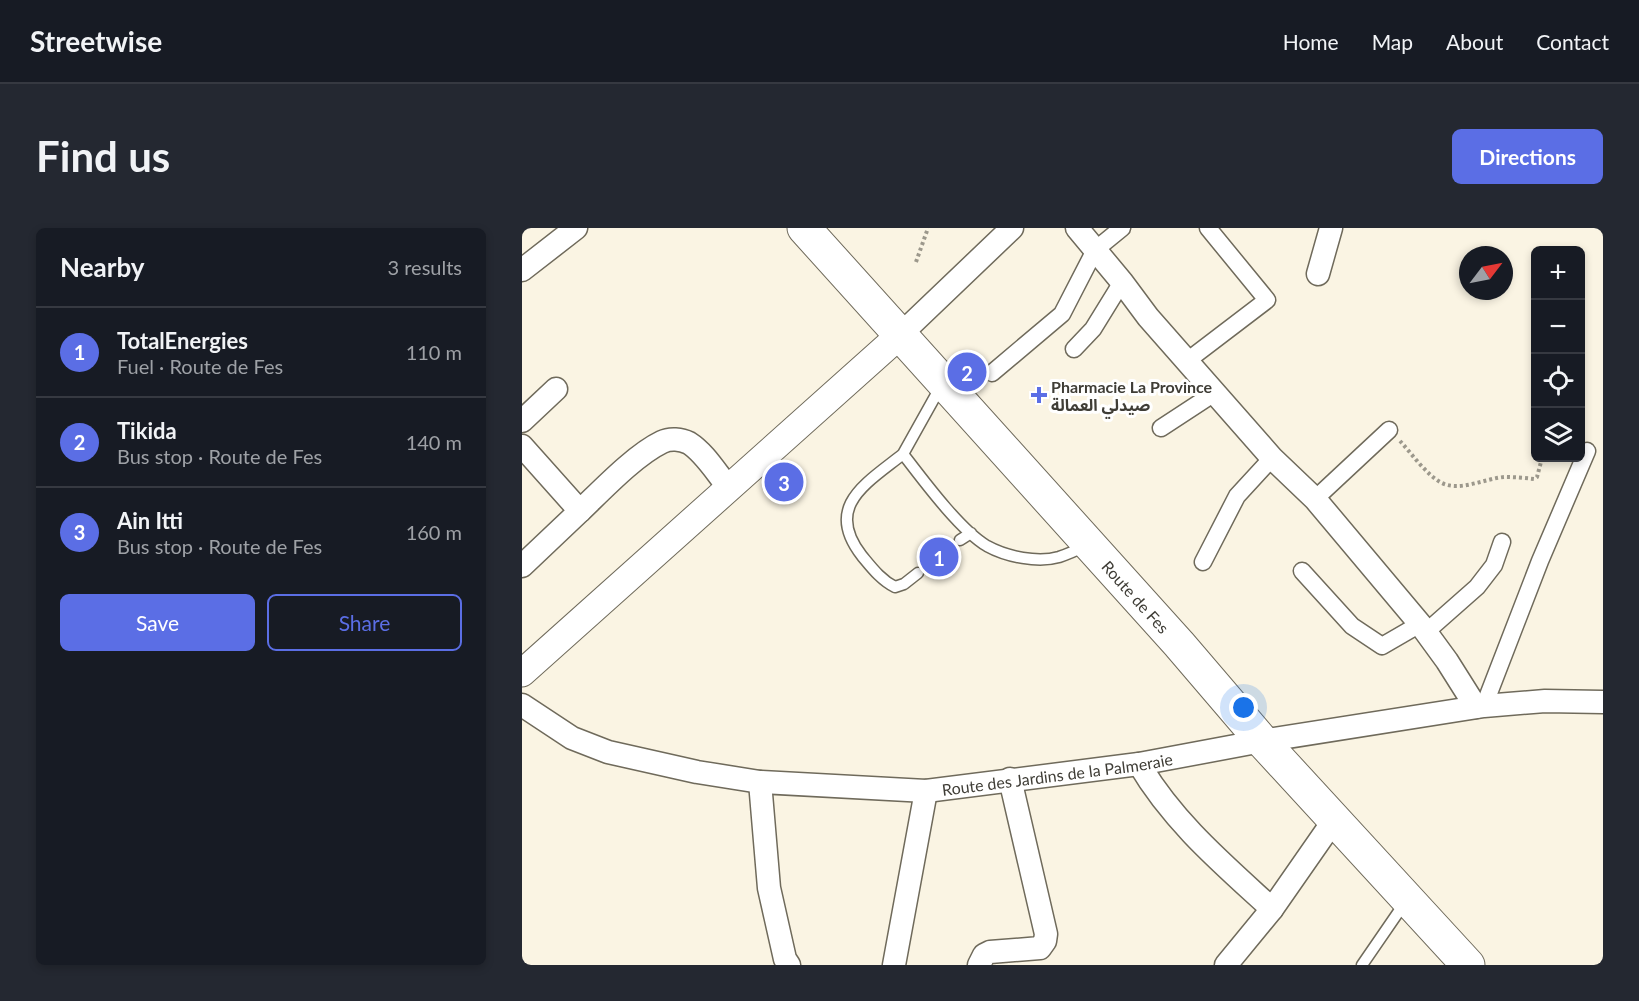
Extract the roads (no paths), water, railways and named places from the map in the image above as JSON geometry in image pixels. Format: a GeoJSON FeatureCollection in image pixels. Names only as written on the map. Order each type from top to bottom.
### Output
{"type":"FeatureCollection","features":[{"type":"Feature","properties":{"kind":"main road","name":"Route de Fes"},"geometry":{"type":"LineString","coordinates":[[804,228],[1090,544],[1262,741],[1468,965]]}},
{"type":"Feature","properties":{"kind":"street"},"geometry":{"type":"LineString","coordinates":[[522,270],[576,228]]}},
{"type":"Feature","properties":{"kind":"street"},"geometry":{"type":"LineString","coordinates":[[522,673],[900,335],[1012,228]]}},
{"type":"Feature","properties":{"kind":"street"},"geometry":{"type":"LineString","coordinates":[[1077,228],[1148,317],[1272,458],[1315,499],[1423,628],[1480,707]]}},
{"type":"Feature","properties":{"kind":"street"},"geometry":{"type":"LineString","coordinates":[[992,373],[1062,314],[1095,250],[1122,228]]}},
{"type":"Feature","properties":{"kind":"street"},"geometry":{"type":"LineString","coordinates":[[1187,361],[1266,300],[1208,228]]}},
{"type":"Feature","properties":{"kind":"street"},"geometry":{"type":"LineString","coordinates":[[1318,274],[1331,228]]}},
{"type":"Feature","properties":{"kind":"street"},"geometry":{"type":"LineString","coordinates":[[1074,349],[1093,328],[1122,282]]}},
{"type":"Feature","properties":{"kind":"street"},"geometry":{"type":"LineString","coordinates":[[522,421],[556,389]]}},
{"type":"Feature","properties":{"kind":"street"},"geometry":{"type":"LineString","coordinates":[[1161,428],[1216,393]]}},
{"type":"Feature","properties":{"kind":"street"},"geometry":{"type":"LineString","coordinates":[[1315,499],[1389,430]]}},
{"type":"Feature","properties":{"kind":"street"},"geometry":{"type":"LineString","coordinates":[[522,566],[632,464],[663,442],[674,439],[689,443],[729,488]]}},
{"type":"Feature","properties":{"kind":"street"},"geometry":{"type":"LineString","coordinates":[[522,446],[580,511]]}},
{"type":"Feature","properties":{"kind":"street"},"geometry":{"type":"LineString","coordinates":[[1480,707],[1587,451]]}},
{"type":"Feature","properties":{"kind":"street"},"geometry":{"type":"LineString","coordinates":[[1203,562],[1237,495],[1272,458]]}},
{"type":"Feature","properties":{"kind":"street"},"geometry":{"type":"LineString","coordinates":[[1302,571],[1352,626],[1382,646],[1423,628],[1477,587],[1494,565],[1502,542]]}},
{"type":"Feature","properties":{"kind":"street","name":"Route des Jardins de la Palmeraie"},"geometry":{"type":"LineString","coordinates":[[522,705],[572,738],[608,752],[697,772],[760,782],[926,790],[1139,764],[1262,741],[1480,707],[1545,700],[1603,702]]}},
{"type":"Feature","properties":{"kind":"street"},"geometry":{"type":"LineString","coordinates":[[1139,764],[1153,788],[1183,825],[1272,909]]}},
{"type":"Feature","properties":{"kind":"street"},"geometry":{"type":"LineString","coordinates":[[979,965],[984,955],[990,952],[1040,948],[1045,941],[1046,934],[1010,779]]}},
{"type":"Feature","properties":{"kind":"street"},"geometry":{"type":"LineString","coordinates":[[760,782],[769,888],[785,959],[789,965]]}},
{"type":"Feature","properties":{"kind":"street"},"geometry":{"type":"LineString","coordinates":[[894,965],[926,790]]}},
{"type":"Feature","properties":{"kind":"street"},"geometry":{"type":"LineString","coordinates":[[1226,965],[1272,909],[1334,820]]}},
{"type":"Feature","properties":{"kind":"lane"},"geometry":{"type":"LineString","coordinates":[[918,573],[904,584],[895,587],[888,584],[860,553],[847,525],[846,515],[849,504],[857,493],[903,454],[942,383]]}},
{"type":"Feature","properties":{"kind":"lane"},"geometry":{"type":"LineString","coordinates":[[903,454],[948,509],[986,546],[1003,553],[1037,559],[1058,557],[1090,544]]}},
{"type":"Feature","properties":{"kind":"lane"},"geometry":{"type":"LineString","coordinates":[[960,540],[971,533]]}},
{"type":"Feature","properties":{"kind":"lane"},"geometry":{"type":"LineString","coordinates":[[1362,965],[1407,899]]}},
{"type":"Feature","properties":{"kind":"place","name":"Tikida"},"geometry":{"type":"Point","coordinates":[967,372]}},
{"type":"Feature","properties":{"kind":"place","name":"Pharmacie La Province صيدلي العمالة"},"geometry":{"type":"Point","coordinates":[1039,395]}},
{"type":"Feature","properties":{"kind":"place","name":"Ain Itti"},"geometry":{"type":"Point","coordinates":[784,482]}},
{"type":"Feature","properties":{"kind":"place","name":"TotalEnergies"},"geometry":{"type":"Point","coordinates":[939,557]}}]}
